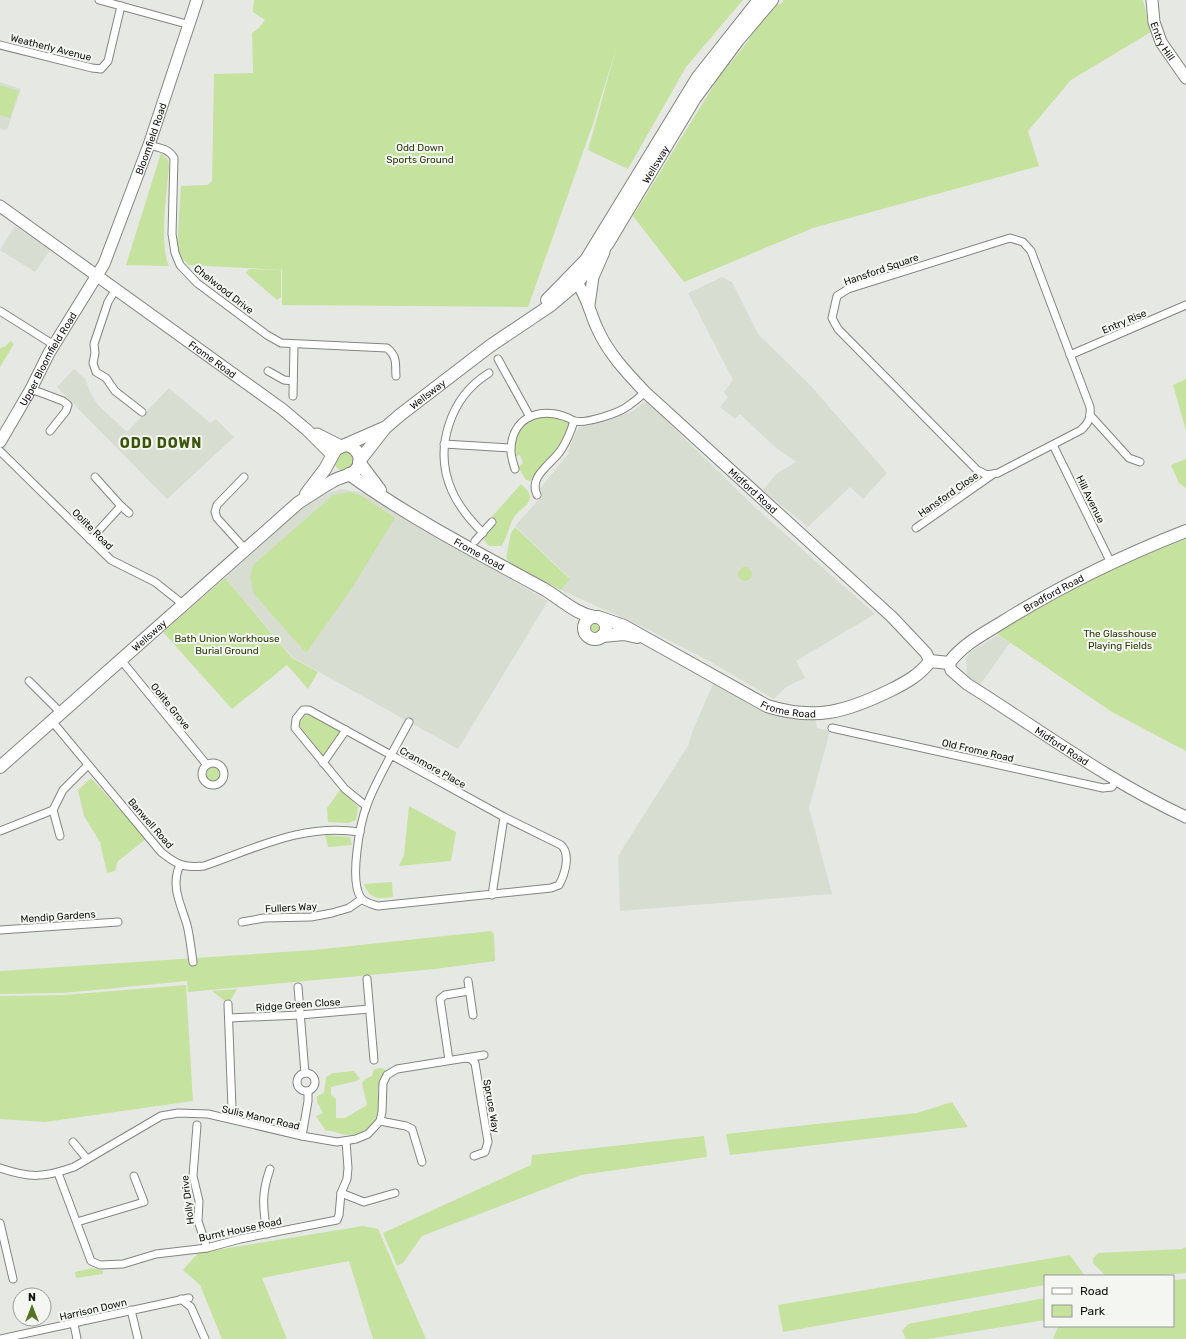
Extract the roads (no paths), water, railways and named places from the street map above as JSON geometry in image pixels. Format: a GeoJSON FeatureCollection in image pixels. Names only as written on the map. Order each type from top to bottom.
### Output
{"type":"FeatureCollection","features":[{"type":"Feature","properties":{"kind":"main road","name":"Wellsway"},"geometry":{"type":"LineString","coordinates":[[298,503],[336,449],[385,428],[490,346],[529,318],[574,280],[608,243],[695,98],[759,0]]}},
{"type":"Feature","properties":{"kind":"main road","name":"Wellsway"},"geometry":{"type":"LineString","coordinates":[[574,280],[698,77],[739,32],[772,0]]}},
{"type":"Feature","properties":{"kind":"main road","name":"Wellsway"},"geometry":{"type":"LineString","coordinates":[[0,767],[56,716],[184,606],[245,549],[298,503],[355,470],[385,428]]}},
{"type":"Feature","properties":{"kind":"main road"},"geometry":{"type":"LineString","coordinates":[[343,446],[352,447],[357,451],[360,461]]}},
{"type":"Feature","properties":{"kind":"main road"},"geometry":{"type":"LineString","coordinates":[[331,457],[336,471],[347,474]]}},
{"type":"Feature","properties":{"kind":"main road","name":"Frome Road"},"geometry":{"type":"LineString","coordinates":[[360,461],[385,497]]}},
{"type":"Feature","properties":{"kind":"main road","name":"Frome Road"},"geometry":{"type":"LineString","coordinates":[[347,474],[421,521],[555,596],[579,613],[624,626],[767,706],[784,712],[801,714],[827,714],[866,703],[914,677],[926,668],[930,661]]}},
{"type":"Feature","properties":{"kind":"main road","name":"Bradford Road"},"geometry":{"type":"LineString","coordinates":[[949,663],[962,648],[1018,612],[1111,563],[1186,531]]}},
{"type":"Feature","properties":{"kind":"main road","name":"Frome Road"},"geometry":{"type":"LineString","coordinates":[[555,596],[584,628],[586,635],[592,638],[624,634],[648,640]]}},
{"type":"Feature","properties":{"kind":"main road"},"geometry":{"type":"LineString","coordinates":[[584,628],[588,619],[596,617],[603,621],[606,627],[602,636]]}},
{"type":"Feature","properties":{"kind":"main road"},"geometry":{"type":"LineString","coordinates":[[930,661],[949,663]]}},
{"type":"Feature","properties":{"kind":"street"},"geometry":{"type":"LineString","coordinates":[[99,0],[190,25]]}},
{"type":"Feature","properties":{"kind":"street","name":"Bloomfield Road"},"geometry":{"type":"LineString","coordinates":[[98,276],[113,242],[149,145],[190,25],[197,0]]}},
{"type":"Feature","properties":{"kind":"street","name":"Entry Hill"},"geometry":{"type":"LineString","coordinates":[[1152,0],[1154,22],[1161,42],[1186,78]]}},
{"type":"Feature","properties":{"kind":"street","name":"Weatherly Avenue"},"geometry":{"type":"LineString","coordinates":[[0,45],[101,69],[108,61],[121,6]]}},
{"type":"Feature","properties":{"kind":"street","name":"Chelwood Drive"},"geometry":{"type":"LineString","coordinates":[[149,145],[166,149],[174,158],[172,234],[175,253],[184,270],[197,283],[274,340],[294,345],[387,348],[395,357],[397,364],[396,376]]}},
{"type":"Feature","properties":{"kind":"street","name":"Frome Road"},"geometry":{"type":"LineString","coordinates":[[0,206],[282,409],[307,430],[331,457]]}},
{"type":"Feature","properties":{"kind":"street","name":"Hansford Square"},"geometry":{"type":"LineString","coordinates":[[992,475],[977,470],[838,328],[832,318],[837,296],[848,289],[994,242],[1010,238],[1018,239],[1031,251],[1090,407],[1090,415]]}},
{"type":"Feature","properties":{"kind":"street"},"geometry":{"type":"LineString","coordinates":[[589,310],[593,277],[608,243]]}},
{"type":"Feature","properties":{"kind":"street","name":"Upper Bloomfield Road"},"geometry":{"type":"LineString","coordinates":[[0,442],[31,389],[54,345],[98,276]]}},
{"type":"Feature","properties":{"kind":"street","name":"Midford Road"},"geometry":{"type":"LineString","coordinates":[[574,280],[582,290],[597,330],[625,371],[645,392],[892,617],[926,653],[930,661]]}},
{"type":"Feature","properties":{"kind":"street"},"geometry":{"type":"LineString","coordinates":[[116,290],[108,302],[94,344],[95,353],[93,363],[96,372],[106,378],[115,391],[142,412]]}},
{"type":"Feature","properties":{"kind":"street","name":"Entry Rise"},"geometry":{"type":"LineString","coordinates":[[1070,355],[1186,305]]}},
{"type":"Feature","properties":{"kind":"street"},"geometry":{"type":"LineString","coordinates":[[0,311],[54,345]]}},
{"type":"Feature","properties":{"kind":"street"},"geometry":{"type":"LineString","coordinates":[[293,396],[294,345]]}},
{"type":"Feature","properties":{"kind":"street"},"geometry":{"type":"LineString","coordinates":[[498,359],[530,417]]}},
{"type":"Feature","properties":{"kind":"street"},"geometry":{"type":"LineString","coordinates":[[268,370],[284,380],[293,380]]}},
{"type":"Feature","properties":{"kind":"street"},"geometry":{"type":"LineString","coordinates":[[483,533],[468,517],[451,489],[445,467],[444,444],[447,428],[460,399],[469,388],[489,373]]}},
{"type":"Feature","properties":{"kind":"street"},"geometry":{"type":"LineString","coordinates":[[31,389],[63,401],[68,405],[66,411],[50,431]]}},
{"type":"Feature","properties":{"kind":"street"},"geometry":{"type":"LineString","coordinates":[[515,469],[510,448],[515,432],[530,417],[550,412],[562,415],[574,421],[582,422],[617,412],[628,407],[645,392]]}},
{"type":"Feature","properties":{"kind":"street"},"geometry":{"type":"LineString","coordinates":[[992,475],[1081,430],[1086,426],[1090,415],[1129,458],[1140,462]]}},
{"type":"Feature","properties":{"kind":"street"},"geometry":{"type":"LineString","coordinates":[[537,495],[534,489],[536,479],[561,451],[574,421]]}},
{"type":"Feature","properties":{"kind":"street","name":"Frome Road"},"geometry":{"type":"LineString","coordinates":[[307,430],[343,446]]}},
{"type":"Feature","properties":{"kind":"street"},"geometry":{"type":"LineString","coordinates":[[444,444],[510,448]]}},
{"type":"Feature","properties":{"kind":"street","name":"Hill Avenue"},"geometry":{"type":"LineString","coordinates":[[1053,444],[1111,563]]}},
{"type":"Feature","properties":{"kind":"street","name":"Oolite Road"},"geometry":{"type":"LineString","coordinates":[[0,451],[111,560],[154,582],[184,606]]}},
{"type":"Feature","properties":{"kind":"street","name":"Hansford Close"},"geometry":{"type":"LineString","coordinates":[[916,528],[992,475]]}},
{"type":"Feature","properties":{"kind":"street"},"geometry":{"type":"LineString","coordinates":[[95,476],[129,513]]}},
{"type":"Feature","properties":{"kind":"street"},"geometry":{"type":"LineString","coordinates":[[244,477],[217,505],[215,512],[217,518],[245,549]]}},
{"type":"Feature","properties":{"kind":"street"},"geometry":{"type":"LineString","coordinates":[[90,540],[121,506]]}},
{"type":"Feature","properties":{"kind":"street"},"geometry":{"type":"LineString","coordinates":[[475,541],[492,522]]}},
{"type":"Feature","properties":{"kind":"street","name":"Oolite Grove"},"geometry":{"type":"LineString","coordinates":[[121,660],[207,765]]}},
{"type":"Feature","properties":{"kind":"street","name":"Midford Road"},"geometry":{"type":"LineString","coordinates":[[949,663],[951,670],[967,684],[1116,780],[1186,817]]}},
{"type":"Feature","properties":{"kind":"street","name":"Banwell Road"},"geometry":{"type":"LineString","coordinates":[[29,681],[56,716],[88,765],[161,852],[180,865]]}},
{"type":"Feature","properties":{"kind":"street"},"geometry":{"type":"LineString","coordinates":[[366,806],[345,789],[295,728],[296,719],[299,713],[309,710],[391,755],[409,722]]}},
{"type":"Feature","properties":{"kind":"street","name":"Old Frome Road"},"geometry":{"type":"LineString","coordinates":[[832,728],[1103,788],[1112,787],[1116,780]]}},
{"type":"Feature","properties":{"kind":"street"},"geometry":{"type":"LineString","coordinates":[[323,763],[346,730]]}},
{"type":"Feature","properties":{"kind":"street","name":"Cranmore Place"},"geometry":{"type":"LineString","coordinates":[[391,755],[504,817],[561,845],[567,852],[562,881],[556,887],[378,906],[362,899],[358,892],[356,858],[366,806],[391,755]]}},
{"type":"Feature","properties":{"kind":"street"},"geometry":{"type":"LineString","coordinates":[[0,832],[53,810],[63,790],[88,765]]}},
{"type":"Feature","properties":{"kind":"street"},"geometry":{"type":"LineString","coordinates":[[53,810],[60,836]]}},
{"type":"Feature","properties":{"kind":"street"},"geometry":{"type":"LineString","coordinates":[[492,895],[504,817]]}},
{"type":"Feature","properties":{"kind":"street"},"geometry":{"type":"LineString","coordinates":[[193,962],[187,926],[175,885],[176,873],[180,865],[191,867],[204,866],[284,837],[313,830],[346,830],[360,832]]}},
{"type":"Feature","properties":{"kind":"street","name":"Fullers Way"},"geometry":{"type":"LineString","coordinates":[[242,922],[264,918],[311,917],[332,913],[349,908],[362,899]]}},
{"type":"Feature","properties":{"kind":"street","name":"Mendip Gardens"},"geometry":{"type":"LineString","coordinates":[[0,930],[118,922]]}},
{"type":"Feature","properties":{"kind":"street"},"geometry":{"type":"LineString","coordinates":[[367,979],[374,1060]]}},
{"type":"Feature","properties":{"kind":"street"},"geometry":{"type":"LineString","coordinates":[[468,982],[473,1015]]}},
{"type":"Feature","properties":{"kind":"street"},"geometry":{"type":"LineString","coordinates":[[298,987],[305,1073]]}},
{"type":"Feature","properties":{"kind":"street"},"geometry":{"type":"LineString","coordinates":[[450,1060],[440,999],[445,996],[469,992]]}},
{"type":"Feature","properties":{"kind":"street"},"geometry":{"type":"LineString","coordinates":[[228,1004],[232,1108]]}},
{"type":"Feature","properties":{"kind":"street","name":"Ridge Green Close"},"geometry":{"type":"LineString","coordinates":[[229,1018],[300,1015],[369,1009]]}},
{"type":"Feature","properties":{"kind":"street"},"geometry":{"type":"LineString","coordinates":[[422,1162],[412,1129],[406,1126],[380,1121],[382,1112],[383,1083],[387,1075],[397,1069],[484,1055]]}},
{"type":"Feature","properties":{"kind":"street","name":"Spruce Way"},"geometry":{"type":"LineString","coordinates":[[465,1058],[475,1063],[488,1142],[485,1152],[474,1156]]}},
{"type":"Feature","properties":{"kind":"street"},"geometry":{"type":"LineString","coordinates":[[302,1136],[308,1101],[308,1091],[312,1088],[315,1081],[310,1074],[305,1073],[300,1076],[297,1084],[302,1090],[308,1091]]}},
{"type":"Feature","properties":{"kind":"street","name":"Sulis Manor Road"},"geometry":{"type":"LineString","coordinates":[[0,1168],[22,1175],[34,1176],[58,1172],[74,1167],[161,1116],[178,1113],[208,1114],[302,1136],[337,1142],[346,1141],[368,1134],[380,1121]]}},
{"type":"Feature","properties":{"kind":"street","name":"Holly Drive"},"geometry":{"type":"LineString","coordinates":[[197,1125],[193,1176],[198,1201],[198,1221],[207,1248]]}},
{"type":"Feature","properties":{"kind":"street","name":"Burnt House Road"},"geometry":{"type":"LineString","coordinates":[[58,1172],[91,1261],[100,1265],[123,1264],[165,1252],[207,1248],[337,1220],[339,1215],[341,1193],[347,1179],[348,1168],[346,1141]]}},
{"type":"Feature","properties":{"kind":"street"},"geometry":{"type":"LineString","coordinates":[[73,1142],[87,1159]]}},
{"type":"Feature","properties":{"kind":"street"},"geometry":{"type":"LineString","coordinates":[[267,1234],[264,1213],[264,1186],[270,1169]]}},
{"type":"Feature","properties":{"kind":"street"},"geometry":{"type":"LineString","coordinates":[[77,1222],[144,1202],[134,1176]]}},
{"type":"Feature","properties":{"kind":"street"},"geometry":{"type":"LineString","coordinates":[[341,1193],[364,1202],[395,1193]]}},
{"type":"Feature","properties":{"kind":"street"},"geometry":{"type":"LineString","coordinates":[[0,1223],[13,1279]]}},
{"type":"Feature","properties":{"kind":"street","name":"Harrison Down"},"geometry":{"type":"LineString","coordinates":[[0,1339],[189,1298]]}},
{"type":"Feature","properties":{"kind":"street"},"geometry":{"type":"LineString","coordinates":[[181,1299],[191,1307],[205,1339]]}},
{"type":"Feature","properties":{"kind":"street"},"geometry":{"type":"LineString","coordinates":[[131,1310],[138,1339]]}},
{"type":"Feature","properties":{"kind":"street"},"geometry":{"type":"LineString","coordinates":[[74,1324],[78,1339]]}},
{"type":"Feature","properties":{"kind":"district","name":"ODD DOWN"},"geometry":{"type":"Point","coordinates":[161,443]}},
{"type":"Feature","properties":{"kind":"park label","name":"Odd Down Sports Ground"},"geometry":{"type":"Point","coordinates":[420,152]}},
{"type":"Feature","properties":{"kind":"park label","name":"The Glasshouse Playing Fields"},"geometry":{"type":"Point","coordinates":[1120,638]}},
{"type":"Feature","properties":{"kind":"park label","name":"Bath Union Workhouse Burial Ground"},"geometry":{"type":"Point","coordinates":[227,644]}}]}
